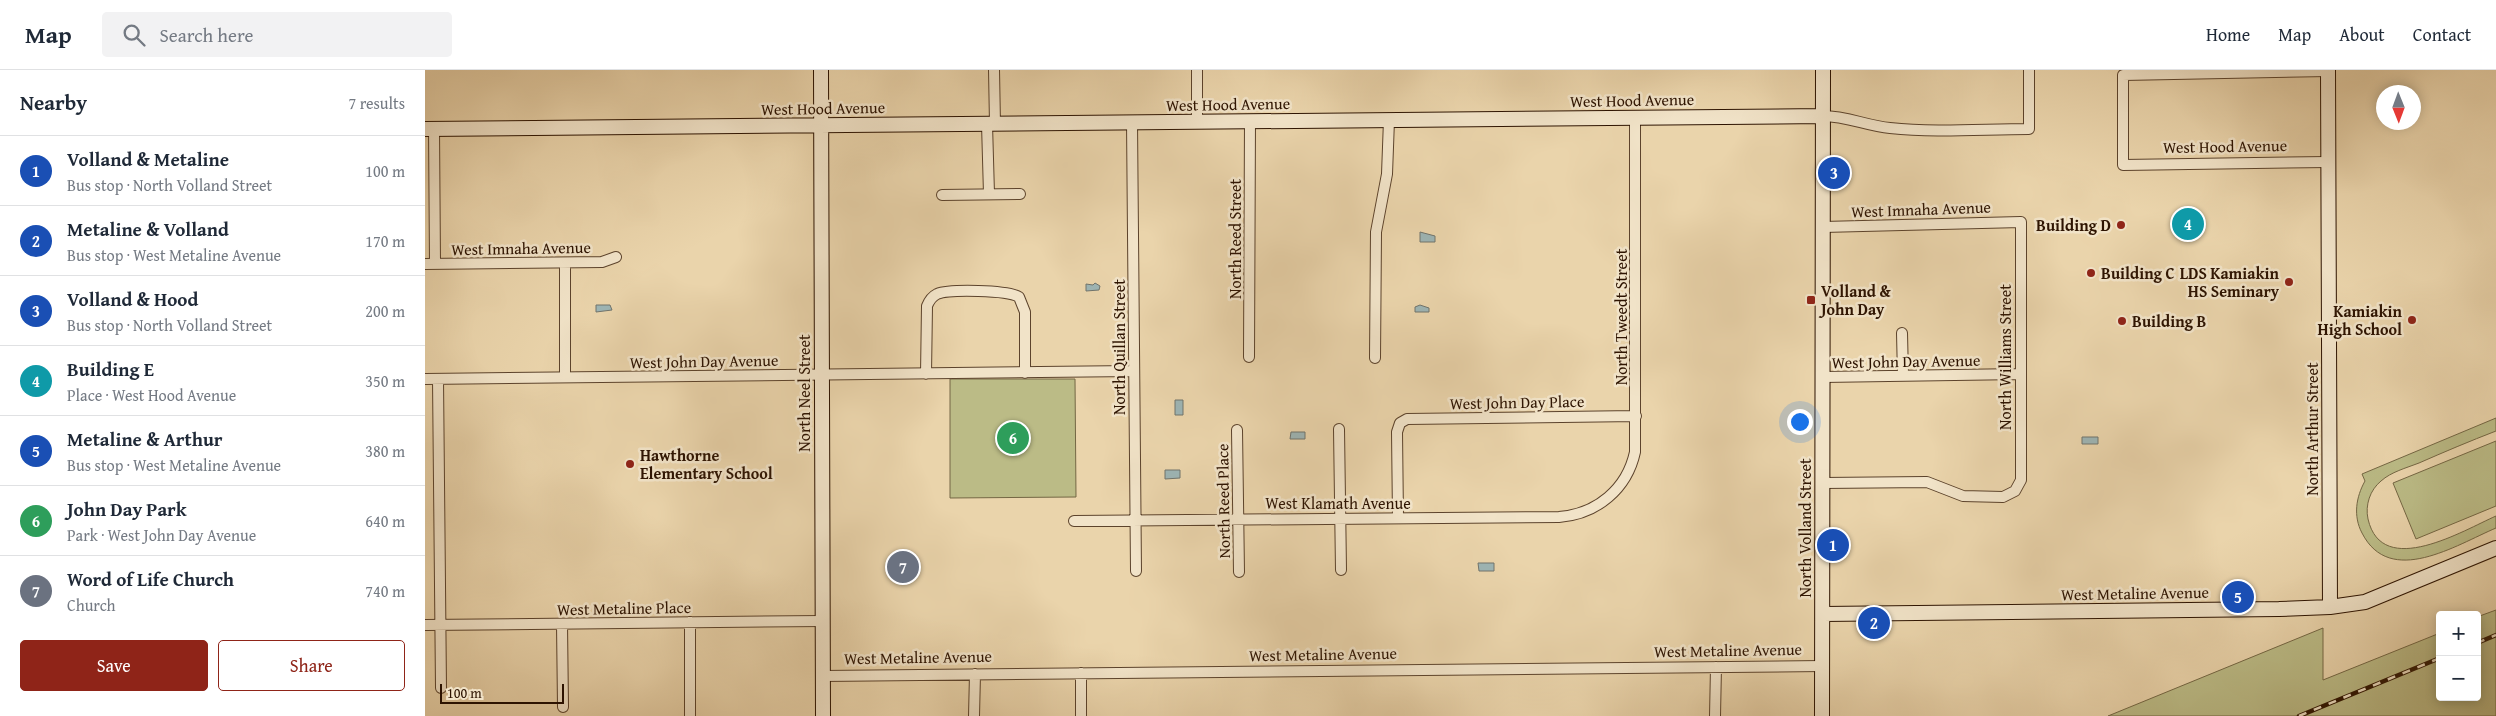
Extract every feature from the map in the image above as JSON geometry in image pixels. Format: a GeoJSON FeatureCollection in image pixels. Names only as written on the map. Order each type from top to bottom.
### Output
{"type":"FeatureCollection","features":[{"type":"Feature","properties":{"kind":"street","name":"North Neel Street"},"geometry":{"type":"LineString","coordinates":[[821,70],[823,716]]}},
{"type":"Feature","properties":{"kind":"street"},"geometry":{"type":"LineString","coordinates":[[989,194],[995,70]]}},
{"type":"Feature","properties":{"kind":"street"},"geometry":{"type":"LineString","coordinates":[[1197,70],[1197,122]]}},
{"type":"Feature","properties":{"kind":"street","name":"North Volland Street"},"geometry":{"type":"LineString","coordinates":[[1822,716],[1823,70]]}},
{"type":"Feature","properties":{"kind":"street","name":"West Hood Avenue"},"geometry":{"type":"LineString","coordinates":[[430,129],[1823,116],[1849,118],[1878,126],[1899,129],[2029,129],[2029,70]]}},
{"type":"Feature","properties":{"kind":"street","name":"West Hood Avenue"},"geometry":{"type":"LineString","coordinates":[[2328,71],[2123,75],[2123,164],[2328,162]]}},
{"type":"Feature","properties":{"kind":"street","name":"North Arthur Street"},"geometry":{"type":"LineString","coordinates":[[2328,71],[2330,607]]}},
{"type":"Feature","properties":{"kind":"street","name":"North Tweedt Street"},"geometry":{"type":"LineString","coordinates":[[1601,504],[1618,488],[1633,460],[1636,416],[1635,118]]}},
{"type":"Feature","properties":{"kind":"street"},"geometry":{"type":"LineString","coordinates":[[1375,358],[1376,232],[1387,174],[1389,120]]}},
{"type":"Feature","properties":{"kind":"street","name":"North Reed Street"},"geometry":{"type":"LineString","coordinates":[[1249,357],[1250,121]]}},
{"type":"Feature","properties":{"kind":"street","name":"North Quillan Street"},"geometry":{"type":"LineString","coordinates":[[1132,122],[1136,571]]}},
{"type":"Feature","properties":{"kind":"street"},"geometry":{"type":"LineString","coordinates":[[430,129],[430,264]]}},
{"type":"Feature","properties":{"kind":"street"},"geometry":{"type":"LineString","coordinates":[[942,195],[1019,194]]}},
{"type":"Feature","properties":{"kind":"street","name":"West Imnaha Avenue"},"geometry":{"type":"LineString","coordinates":[[1823,227],[2021,222]]}},
{"type":"Feature","properties":{"kind":"street","name":"North Williams Street"},"geometry":{"type":"LineString","coordinates":[[1823,483],[1927,482],[1970,497],[2003,496],[2015,491],[2021,480],[2021,222]]}},
{"type":"Feature","properties":{"kind":"street","name":"West Imnaha Avenue"},"geometry":{"type":"LineString","coordinates":[[430,264],[602,262],[616,257]]}},
{"type":"Feature","properties":{"kind":"street"},"geometry":{"type":"LineString","coordinates":[[565,263],[565,377]]}},
{"type":"Feature","properties":{"kind":"street"},"geometry":{"type":"LineString","coordinates":[[927,374],[927,306],[934,296],[944,292],[1008,292],[1019,297],[1025,306],[1025,372]]}},
{"type":"Feature","properties":{"kind":"street"},"geometry":{"type":"LineString","coordinates":[[1902,333],[1903,376]]}},
{"type":"Feature","properties":{"kind":"street","name":"West John Day Avenue"},"geometry":{"type":"LineString","coordinates":[[425,379],[1134,371]]}},
{"type":"Feature","properties":{"kind":"street","name":"West John Day Avenue"},"geometry":{"type":"LineString","coordinates":[[1823,377],[2020,374]]}},
{"type":"Feature","properties":{"kind":"street"},"geometry":{"type":"LineString","coordinates":[[438,379],[441,688]]}},
{"type":"Feature","properties":{"kind":"street","name":"West John Day Place"},"geometry":{"type":"LineString","coordinates":[[1398,518],[1397,432],[1400,423],[1410,418],[1636,416]]}},
{"type":"Feature","properties":{"kind":"street"},"geometry":{"type":"LineString","coordinates":[[1339,429],[1341,570]]}},
{"type":"Feature","properties":{"kind":"street","name":"North Reed Place"},"geometry":{"type":"LineString","coordinates":[[1237,430],[1239,572]]}},
{"type":"Feature","properties":{"kind":"street","name":"West Klamath Avenue"},"geometry":{"type":"LineString","coordinates":[[1073,521],[1567,516],[1601,504]]}},
{"type":"Feature","properties":{"kind":"street","name":"West Metaline Avenue"},"geometry":{"type":"LineString","coordinates":[[1823,614],[2330,607],[2365,602],[2496,548]]}},
{"type":"Feature","properties":{"kind":"street","name":"West Metaline Place"},"geometry":{"type":"LineString","coordinates":[[425,625],[823,621]]}},
{"type":"Feature","properties":{"kind":"street"},"geometry":{"type":"LineString","coordinates":[[690,622],[690,716]]}},
{"type":"Feature","properties":{"kind":"street"},"geometry":{"type":"LineString","coordinates":[[562,624],[563,707]]}},
{"type":"Feature","properties":{"kind":"street","name":"West Metaline Avenue"},"geometry":{"type":"LineString","coordinates":[[823,676],[1823,666]]}},
{"type":"Feature","properties":{"kind":"street"},"geometry":{"type":"LineString","coordinates":[[1715,716],[1716,668]]}},
{"type":"Feature","properties":{"kind":"street"},"geometry":{"type":"LineString","coordinates":[[1081,673],[1081,716]]}},
{"type":"Feature","properties":{"kind":"street"},"geometry":{"type":"LineString","coordinates":[[974,716],[975,674]]}},
{"type":"Feature","properties":{"kind":"green space"},"geometry":{"type":"Polygon","coordinates":[[[950,379],[1075,379],[1076,497],[950,498],[950,379]]]}},
{"type":"Feature","properties":{"kind":"green space"},"geometry":{"type":"Polygon","coordinates":[[[2496,418],[2496,431],[2389,475],[2371,493],[2367,508],[2368,519],[2376,537],[2389,546],[2406,549],[2425,546],[2445,539],[2496,516],[2496,528],[2462,544],[2425,558],[2406,560],[2389,558],[2374,549],[2362,533],[2357,520],[2359,493],[2365,481],[2362,474],[2496,418]]]}},
{"type":"Feature","properties":{"kind":"green space"},"geometry":{"type":"Polygon","coordinates":[[[2496,441],[2496,506],[2416,539],[2393,483],[2496,441]]]}},
{"type":"Feature","properties":{"kind":"green space"},"geometry":{"type":"Polygon","coordinates":[[[2496,610],[2496,716],[2108,716],[2323,628],[2323,680],[2436,635],[2436,701],[2481,701],[2481,616],[2496,610]]]}},
{"type":"Feature","properties":{"kind":"water"},"geometry":{"type":"Polygon","coordinates":[[[1420,232],[1435,236],[1435,242],[1420,242],[1420,232]]]}},
{"type":"Feature","properties":{"kind":"water"},"geometry":{"type":"Polygon","coordinates":[[[1095,283],[1100,286],[1099,290],[1086,291],[1086,284],[1093,285],[1095,283]]]}},
{"type":"Feature","properties":{"kind":"water"},"geometry":{"type":"Polygon","coordinates":[[[596,305],[610,305],[612,310],[596,312],[596,305]]]}},
{"type":"Feature","properties":{"kind":"water"},"geometry":{"type":"Polygon","coordinates":[[[1420,305],[1429,308],[1429,312],[1415,312],[1415,307],[1420,305]]]}},
{"type":"Feature","properties":{"kind":"water"},"geometry":{"type":"Polygon","coordinates":[[[1175,400],[1183,400],[1183,415],[1175,415],[1175,400]]]}},
{"type":"Feature","properties":{"kind":"water"},"geometry":{"type":"Polygon","coordinates":[[[1291,432],[1305,432],[1305,439],[1290,439],[1291,432]]]}},
{"type":"Feature","properties":{"kind":"water"},"geometry":{"type":"Polygon","coordinates":[[[2082,437],[2098,437],[2098,444],[2082,444],[2082,437]]]}},
{"type":"Feature","properties":{"kind":"water"},"geometry":{"type":"Polygon","coordinates":[[[1165,470],[1180,470],[1180,478],[1165,479],[1165,470]]]}},
{"type":"Feature","properties":{"kind":"water"},"geometry":{"type":"Polygon","coordinates":[[[1478,563],[1494,563],[1494,571],[1479,571],[1478,563]]]}},
{"type":"Feature","properties":{"kind":"railway"},"geometry":{"type":"LineString","coordinates":[[2481,641],[2496,635]]}},
{"type":"Feature","properties":{"kind":"railway"},"geometry":{"type":"LineString","coordinates":[[2299,716],[2436,660]]}},
{"type":"Feature","properties":{"kind":"place","name":"Volland & Hood"},"geometry":{"type":"Point","coordinates":[1834,173]}},
{"type":"Feature","properties":{"kind":"place","name":"Building E"},"geometry":{"type":"Point","coordinates":[2188,224]}},
{"type":"Feature","properties":{"kind":"place","name":"Building D"},"geometry":{"type":"Point","coordinates":[2121,225]}},
{"type":"Feature","properties":{"kind":"place","name":"Building C"},"geometry":{"type":"Point","coordinates":[2091,273]}},
{"type":"Feature","properties":{"kind":"place","name":"LDS Kamiakin HS Seminary"},"geometry":{"type":"Point","coordinates":[2289,282]}},
{"type":"Feature","properties":{"kind":"place","name":"Volland & John Day"},"geometry":{"type":"Point","coordinates":[1811,300]}},
{"type":"Feature","properties":{"kind":"place","name":"Kamiakin High School"},"geometry":{"type":"Point","coordinates":[2412,320]}},
{"type":"Feature","properties":{"kind":"place","name":"Building B"},"geometry":{"type":"Point","coordinates":[2122,321]}},
{"type":"Feature","properties":{"kind":"place","name":"John Day Park"},"geometry":{"type":"Point","coordinates":[1013,438]}},
{"type":"Feature","properties":{"kind":"place","name":"Hawthorne Elementary School"},"geometry":{"type":"Point","coordinates":[630,464]}},
{"type":"Feature","properties":{"kind":"place","name":"Volland & Metaline"},"geometry":{"type":"Point","coordinates":[1833,545]}},
{"type":"Feature","properties":{"kind":"place","name":"Word of Life Church"},"geometry":{"type":"Point","coordinates":[903,567]}},
{"type":"Feature","properties":{"kind":"place","name":"Metaline & Arthur"},"geometry":{"type":"Point","coordinates":[2238,597]}},
{"type":"Feature","properties":{"kind":"place","name":"Metaline & Volland"},"geometry":{"type":"Point","coordinates":[1874,623]}}]}
